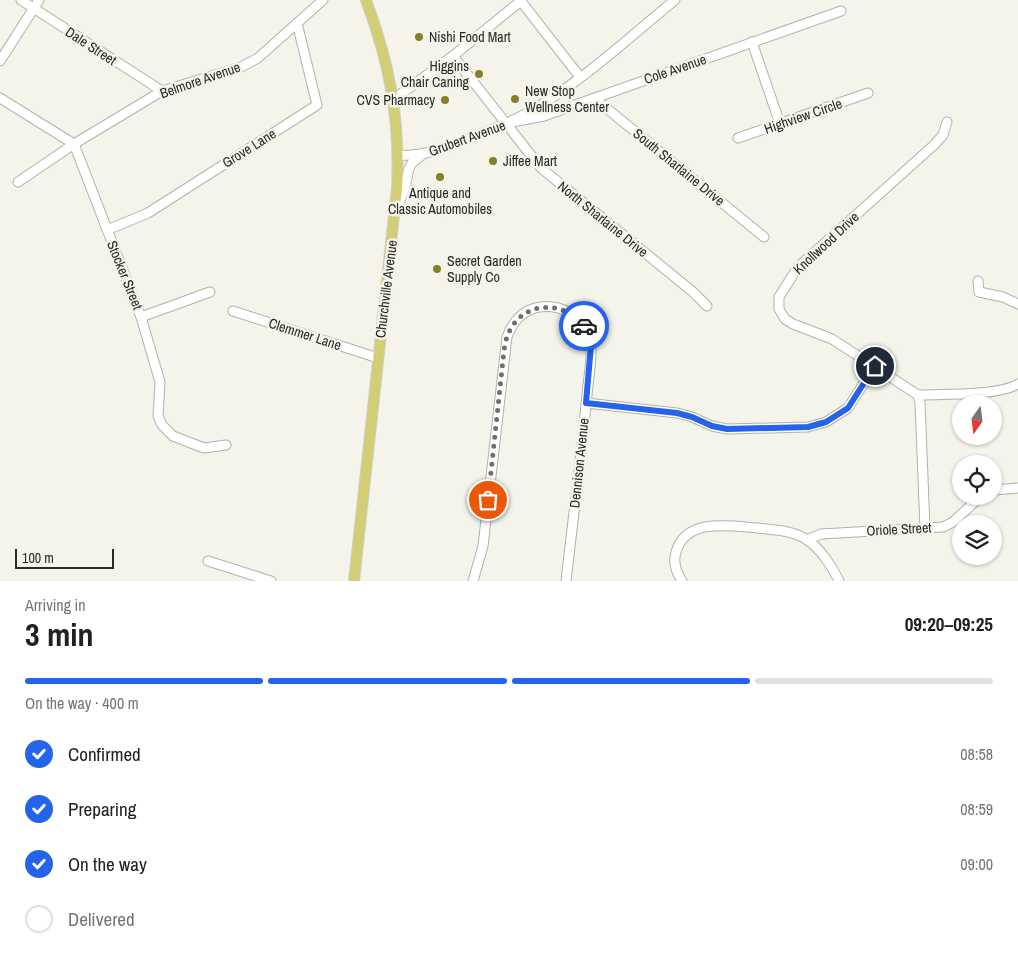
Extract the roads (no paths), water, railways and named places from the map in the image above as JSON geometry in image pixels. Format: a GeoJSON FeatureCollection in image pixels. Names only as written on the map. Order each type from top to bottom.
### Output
{"type":"FeatureCollection","features":[{"type":"Feature","properties":{"kind":"main road","name":"Churchville Avenue"},"geometry":{"type":"LineString","coordinates":[[354,581],[397,188],[398,154],[394,99],[384,52],[366,0]]}},
{"type":"Feature","properties":{"kind":"street","name":"Dale Street"},"geometry":{"type":"LineString","coordinates":[[21,0],[162,91]]}},
{"type":"Feature","properties":{"kind":"street"},"geometry":{"type":"LineString","coordinates":[[0,61],[39,0]]}},
{"type":"Feature","properties":{"kind":"street","name":"Belmore Avenue"},"geometry":{"type":"LineString","coordinates":[[18,182],[74,144],[162,91],[247,64],[264,53],[323,0]]}},
{"type":"Feature","properties":{"kind":"street"},"geometry":{"type":"LineString","coordinates":[[394,99],[453,56],[521,0],[580,77]]}},
{"type":"Feature","properties":{"kind":"street","name":"Grubert Avenue"},"geometry":{"type":"LineString","coordinates":[[398,154],[423,154],[463,141],[508,123],[536,108],[580,77],[675,0]]}},
{"type":"Feature","properties":{"kind":"street","name":"Cole Avenue"},"geometry":{"type":"LineString","coordinates":[[508,123],[535,119],[841,11]]}},
{"type":"Feature","properties":{"kind":"street","name":"Grove Lane"},"geometry":{"type":"LineString","coordinates":[[107,230],[148,213],[317,105],[297,23]]}},
{"type":"Feature","properties":{"kind":"street"},"geometry":{"type":"LineString","coordinates":[[752,42],[780,124]]}},
{"type":"Feature","properties":{"kind":"street","name":"North Sharlaine Drive"},"geometry":{"type":"LineString","coordinates":[[453,56],[537,162],[550,175],[693,292],[707,306]]}},
{"type":"Feature","properties":{"kind":"street","name":"Highview Circle"},"geometry":{"type":"LineString","coordinates":[[738,138],[868,93]]}},
{"type":"Feature","properties":{"kind":"street"},"geometry":{"type":"LineString","coordinates":[[0,98],[74,144]]}},
{"type":"Feature","properties":{"kind":"street","name":"South Sharlaine Drive"},"geometry":{"type":"LineString","coordinates":[[594,98],[764,237]]}},
{"type":"Feature","properties":{"kind":"street","name":"Knollwood Drive"},"geometry":{"type":"LineString","coordinates":[[918,395],[832,339],[788,321],[780,310],[779,297],[798,267],[934,145],[943,135],[947,122]]}},
{"type":"Feature","properties":{"kind":"street","name":"Stocker Street"},"geometry":{"type":"LineString","coordinates":[[74,144],[141,317],[160,382],[158,416],[162,425],[174,436],[204,448],[226,445]]}},
{"type":"Feature","properties":{"kind":"street"},"geometry":{"type":"LineString","coordinates":[[394,216],[412,163],[423,154]]}},
{"type":"Feature","properties":{"kind":"street"},"geometry":{"type":"LineString","coordinates":[[978,281],[979,292],[1004,297],[1018,304]]}},
{"type":"Feature","properties":{"kind":"street"},"geometry":{"type":"LineString","coordinates":[[141,317],[210,292]]}},
{"type":"Feature","properties":{"kind":"street","name":"Dennison Avenue"},"geometry":{"type":"LineString","coordinates":[[473,581],[483,546],[506,337],[515,322],[523,314],[535,308],[550,307],[562,309],[572,314],[582,324],[588,333],[591,350],[566,581]]}},
{"type":"Feature","properties":{"kind":"street","name":"Clemmer Lane"},"geometry":{"type":"LineString","coordinates":[[233,311],[378,358]]}},
{"type":"Feature","properties":{"kind":"street"},"geometry":{"type":"LineString","coordinates":[[586,403],[677,413],[712,426],[727,429],[808,427],[826,422],[848,408],[875,366]]}},
{"type":"Feature","properties":{"kind":"street"},"geometry":{"type":"LineString","coordinates":[[925,528],[920,403],[918,395],[994,391],[1018,384]]}},
{"type":"Feature","properties":{"kind":"street"},"geometry":{"type":"LineString","coordinates":[[1002,489],[1018,488]]}},
{"type":"Feature","properties":{"kind":"street","name":"Oriole Street"},"geometry":{"type":"LineString","coordinates":[[807,540],[821,534],[940,527],[949,525],[971,505]]}},
{"type":"Feature","properties":{"kind":"street"},"geometry":{"type":"LineString","coordinates":[[682,581],[675,565],[677,549],[683,539],[699,529],[724,525],[790,533],[807,540],[828,562],[839,581]]}},
{"type":"Feature","properties":{"kind":"street"},"geometry":{"type":"LineString","coordinates":[[208,561],[271,581]]}},
{"type":"Feature","properties":{"kind":"place","name":"Nishi Food Mart"},"geometry":{"type":"Point","coordinates":[419,37]}},
{"type":"Feature","properties":{"kind":"place","name":"Higgins Chair Caning"},"geometry":{"type":"Point","coordinates":[479,74]}},
{"type":"Feature","properties":{"kind":"place","name":"New Stop Wellness Center"},"geometry":{"type":"Point","coordinates":[515,99]}},
{"type":"Feature","properties":{"kind":"place","name":"CVS Pharmacy"},"geometry":{"type":"Point","coordinates":[445,100]}},
{"type":"Feature","properties":{"kind":"place","name":"Jiffee Mart"},"geometry":{"type":"Point","coordinates":[493,161]}},
{"type":"Feature","properties":{"kind":"place","name":"Antique and Classic Automobiles"},"geometry":{"type":"Point","coordinates":[440,177]}},
{"type":"Feature","properties":{"kind":"place","name":"Secret Garden Supply Co"},"geometry":{"type":"Point","coordinates":[437,269]}}]}
